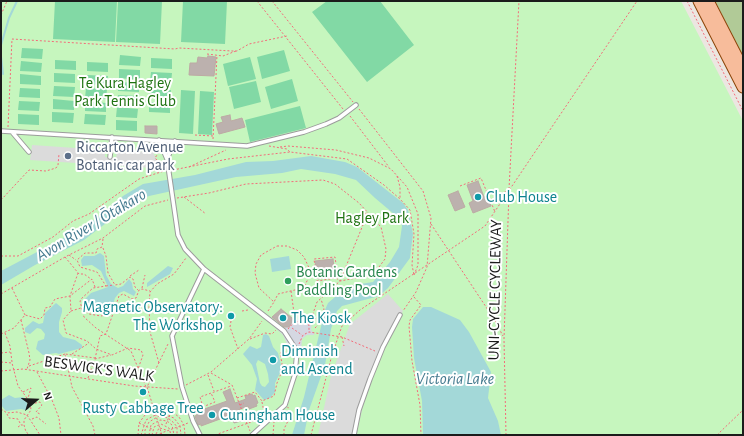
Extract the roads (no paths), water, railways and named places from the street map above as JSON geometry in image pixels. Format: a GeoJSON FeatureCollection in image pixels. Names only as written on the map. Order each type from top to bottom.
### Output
{"type":"FeatureCollection","features":[{"type":"Feature","properties":{"kind":"main road"},"geometry":{"type":"LineString","coordinates":[[699,1],[743,87]]}},
{"type":"Feature","properties":{"kind":"main road"},"geometry":{"type":"LineString","coordinates":[[708,1],[743,69]]}},
{"type":"Feature","properties":{"kind":"lane"},"geometry":{"type":"LineString","coordinates":[[1,131],[175,142],[255,145],[304,132],[326,124],[356,105]]}},
{"type":"Feature","properties":{"kind":"lane"},"geometry":{"type":"LineString","coordinates":[[10,132],[29,152]]}},
{"type":"Feature","properties":{"kind":"lane"},"geometry":{"type":"LineString","coordinates":[[110,157],[112,138]]}},
{"type":"Feature","properties":{"kind":"lane"},"geometry":{"type":"LineString","coordinates":[[159,140],[167,159],[178,235],[182,244],[204,268],[284,331],[296,347],[298,354],[295,374],[285,404],[252,434]]}},
{"type":"Feature","properties":{"kind":"lane"},"geometry":{"type":"LineString","coordinates":[[167,159],[175,142]]}},
{"type":"Feature","properties":{"kind":"lane"},"geometry":{"type":"LineString","coordinates":[[200,435],[193,421],[183,387],[172,336],[204,268]]}},
{"type":"Feature","properties":{"kind":"lane"},"geometry":{"type":"LineString","coordinates":[[354,435],[359,410],[370,379],[383,347],[400,315]]}},
{"type":"Feature","properties":{"kind":"water","name":"Avon River / Ōtākaro"},"geometry":{"type":"Polygon","coordinates":[[[311,156],[345,162],[357,167],[403,203],[408,210],[413,234],[410,258],[388,288],[379,296],[342,306],[337,311],[331,329],[325,365],[309,410],[304,435],[292,435],[304,397],[328,303],[348,286],[373,282],[390,262],[399,247],[402,226],[400,219],[356,180],[335,174],[301,169],[282,173],[236,177],[149,196],[127,207],[84,240],[35,265],[1,285],[1,271],[71,234],[94,220],[123,196],[143,184],[195,175],[246,162],[273,161],[311,156]]]}},
{"type":"Feature","properties":{"kind":"water"},"geometry":{"type":"Polygon","coordinates":[[[100,253],[104,256],[106,275],[111,284],[118,288],[123,286],[129,279],[132,283],[133,289],[136,292],[134,296],[124,291],[119,293],[115,298],[111,311],[107,315],[84,308],[85,299],[91,293],[108,287],[101,271],[92,265],[82,266],[81,260],[84,256],[94,256],[100,253]]]}},
{"type":"Feature","properties":{"kind":"water"},"geometry":{"type":"Polygon","coordinates":[[[289,256],[291,269],[272,272],[270,259],[289,256]]]}},
{"type":"Feature","properties":{"kind":"water"},"geometry":{"type":"Polygon","coordinates":[[[168,266],[173,268],[170,274],[147,287],[147,283],[168,266]]]}},
{"type":"Feature","properties":{"kind":"water"},"geometry":{"type":"Polygon","coordinates":[[[56,303],[62,308],[59,322],[59,332],[63,337],[75,340],[82,345],[82,348],[59,354],[43,355],[36,349],[38,341],[44,339],[45,334],[41,329],[37,328],[30,334],[25,332],[25,328],[33,321],[39,324],[43,323],[45,313],[56,303]]]}},
{"type":"Feature","properties":{"kind":"water","name":"Victoria Lake"},"geometry":{"type":"Polygon","coordinates":[[[423,307],[431,307],[460,320],[469,332],[491,372],[488,398],[498,421],[501,435],[423,435],[422,401],[414,358],[412,327],[413,319],[423,307]]]}},
{"type":"Feature","properties":{"kind":"water"},"geometry":{"type":"Polygon","coordinates":[[[266,334],[269,336],[273,347],[278,353],[282,369],[275,383],[275,392],[270,398],[264,400],[255,390],[257,379],[252,365],[243,354],[250,346],[257,349],[261,347],[263,335],[266,334]],[[258,360],[256,364],[260,383],[265,387],[269,382],[265,364],[258,360]]]}},
{"type":"Feature","properties":{"kind":"water"},"geometry":{"type":"Polygon","coordinates":[[[9,395],[15,398],[23,397],[26,400],[29,409],[6,411],[1,405],[1,400],[9,395]]]}},
{"type":"Feature","properties":{"kind":"waterway"},"geometry":{"type":"LineString","coordinates":[[1,45],[9,18],[17,1]]}},
{"type":"Feature","properties":{"kind":"waterway"},"geometry":{"type":"LineString","coordinates":[[1,56],[3,74]]}},
{"type":"Feature","properties":{"kind":"place","name":"Riccarton Avenue Botanic car park"},"geometry":{"type":"Point","coordinates":[68,156]}},
{"type":"Feature","properties":{"kind":"place","name":"Club House"},"geometry":{"type":"Point","coordinates":[478,197]}},
{"type":"Feature","properties":{"kind":"place","name":"Botanic Gardens Paddling Pool"},"geometry":{"type":"Point","coordinates":[288,281]}},
{"type":"Feature","properties":{"kind":"place","name":"Magnetic Observatory: The Workshop"},"geometry":{"type":"Point","coordinates":[231,316]}},
{"type":"Feature","properties":{"kind":"place","name":"The Kiosk"},"geometry":{"type":"Point","coordinates":[283,318]}},
{"type":"Feature","properties":{"kind":"place","name":"Diminish and Ascend"},"geometry":{"type":"Point","coordinates":[273,360]}},
{"type":"Feature","properties":{"kind":"place","name":"Rusty Cabbage Tree"},"geometry":{"type":"Point","coordinates":[143,392]}},
{"type":"Feature","properties":{"kind":"place","name":"Cuningham House"},"geometry":{"type":"Point","coordinates":[212,415]}},
{"type":"Feature","properties":{"kind":"park label","name":"Te Kura Hagley Park Tennis Club"},"geometry":{"type":"Point","coordinates":[125,92]}},
{"type":"Feature","properties":{"kind":"park label","name":"Hagley Park"},"geometry":{"type":"Point","coordinates":[372,218]}}]}
